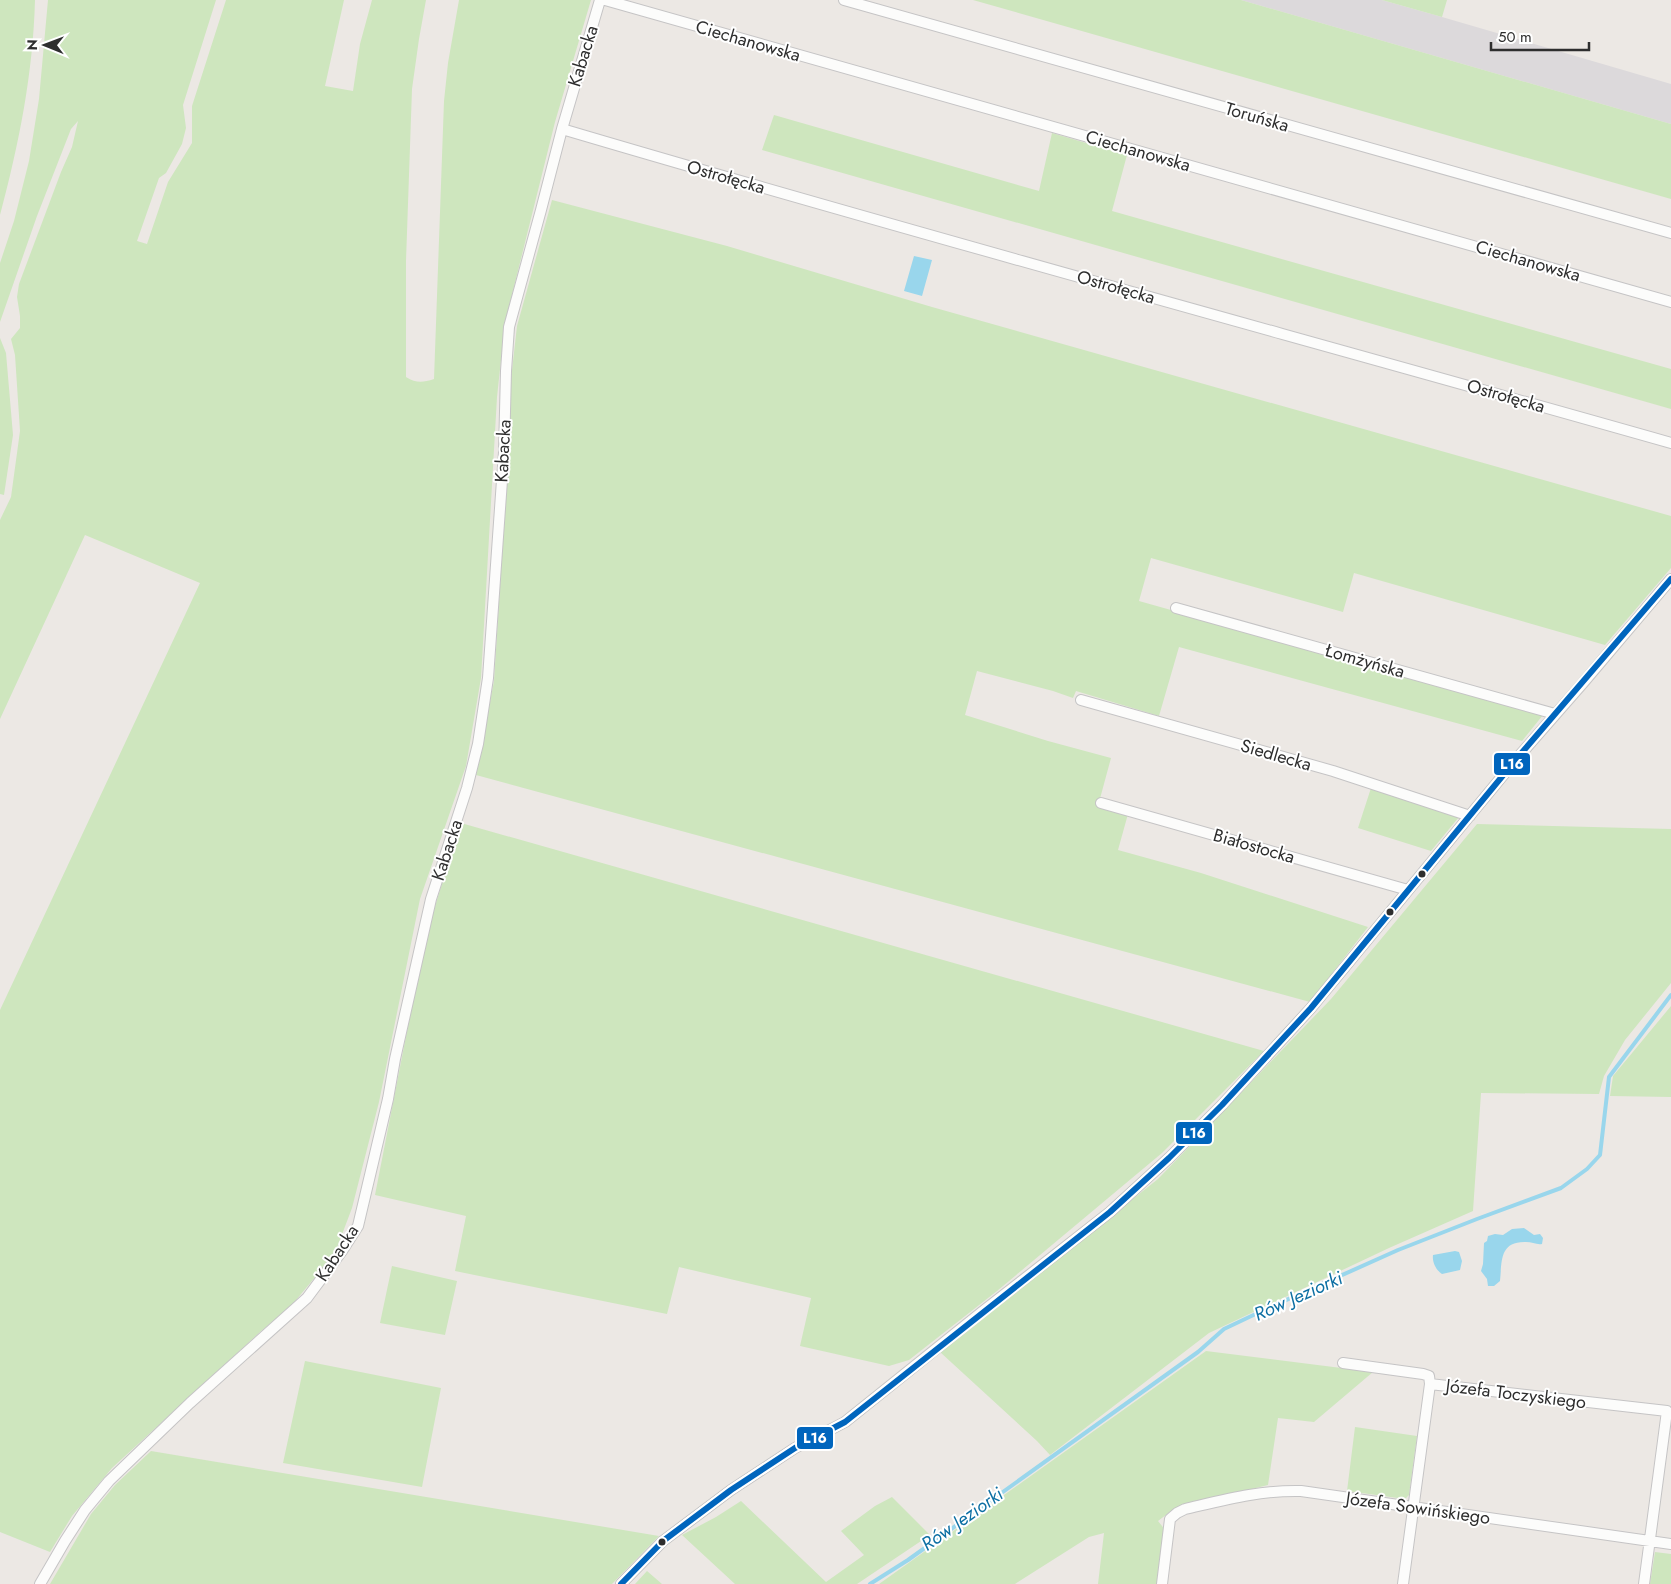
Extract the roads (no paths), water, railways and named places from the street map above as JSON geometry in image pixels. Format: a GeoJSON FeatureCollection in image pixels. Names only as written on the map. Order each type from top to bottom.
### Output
{"type":"FeatureCollection","features":[{"type":"Feature","properties":{"kind":"street","name":"Kabacka"},"geometry":{"type":"LineString","coordinates":[[40,1584],[84,1510],[109,1481],[190,1403],[306,1298],[342,1251],[358,1226],[388,1099],[395,1059],[431,898],[467,788],[478,744],[488,678],[504,452],[509,326],[542,210],[562,129],[600,0]]}},
{"type":"Feature","properties":{"kind":"street","name":"Ciechanowska"},"geometry":{"type":"LineString","coordinates":[[605,0],[1671,302]]}},
{"type":"Feature","properties":{"kind":"street","name":"Toruńska"},"geometry":{"type":"LineString","coordinates":[[844,0],[1671,233]]}},
{"type":"Feature","properties":{"kind":"street","name":"Ostrołęcka"},"geometry":{"type":"LineString","coordinates":[[562,129],[1220,318],[1391,363],[1671,443]]}},
{"type":"Feature","properties":{"kind":"street"},"geometry":{"type":"LineString","coordinates":[[621,1584],[663,1541],[731,1490],[795,1448],[845,1422],[1110,1212],[1169,1158],[1311,1008],[1519,756],[1671,578]]}},
{"type":"Feature","properties":{"kind":"street","name":"Łomżyńska"},"geometry":{"type":"LineString","coordinates":[[1176,608],[1555,714]]}},
{"type":"Feature","properties":{"kind":"street","name":"Siedlecka"},"geometry":{"type":"LineString","coordinates":[[1081,700],[1333,771],[1470,816]]}},
{"type":"Feature","properties":{"kind":"street","name":"Białostocka"},"geometry":{"type":"LineString","coordinates":[[1101,803],[1408,890]]}},
{"type":"Feature","properties":{"kind":"street","name":"Józefa Toczyskiego"},"geometry":{"type":"LineString","coordinates":[[1343,1363],[1423,1374],[1429,1376],[1430,1384],[1667,1411],[1650,1541]]}},
{"type":"Feature","properties":{"kind":"street"},"geometry":{"type":"LineString","coordinates":[[1403,1584],[1430,1384]]}},
{"type":"Feature","properties":{"kind":"street","name":"Józefa Sowińskiego"},"geometry":{"type":"LineString","coordinates":[[1162,1584],[1170,1519],[1176,1513],[1185,1509],[1259,1492],[1277,1490],[1301,1491],[1671,1544]]}},
{"type":"Feature","properties":{"kind":"street"},"geometry":{"type":"LineString","coordinates":[[1644,1584],[1650,1541]]}},
{"type":"Feature","properties":{"kind":"water"},"geometry":{"type":"Polygon","coordinates":[[[914,256],[932,260],[922,296],[904,291],[914,256]]]}},
{"type":"Feature","properties":{"kind":"water"},"geometry":{"type":"Polygon","coordinates":[[[1524,1228],[1534,1235],[1540,1234],[1543,1238],[1542,1244],[1526,1242],[1511,1245],[1506,1249],[1502,1260],[1500,1281],[1494,1286],[1488,1286],[1487,1279],[1481,1271],[1484,1243],[1487,1241],[1488,1236],[1495,1234],[1503,1235],[1512,1229],[1524,1228]]]}},
{"type":"Feature","properties":{"kind":"water"},"geometry":{"type":"Polygon","coordinates":[[[1459,1252],[1462,1261],[1460,1270],[1442,1274],[1435,1266],[1433,1255],[1459,1252]]]}},
{"type":"Feature","properties":{"kind":"waterway","name":"Rów Jeziorki"},"geometry":{"type":"LineString","coordinates":[[870,1584],[908,1560],[1198,1352],[1224,1329],[1398,1250],[1561,1188],[1587,1169],[1600,1155],[1609,1077],[1671,995]]}}]}
